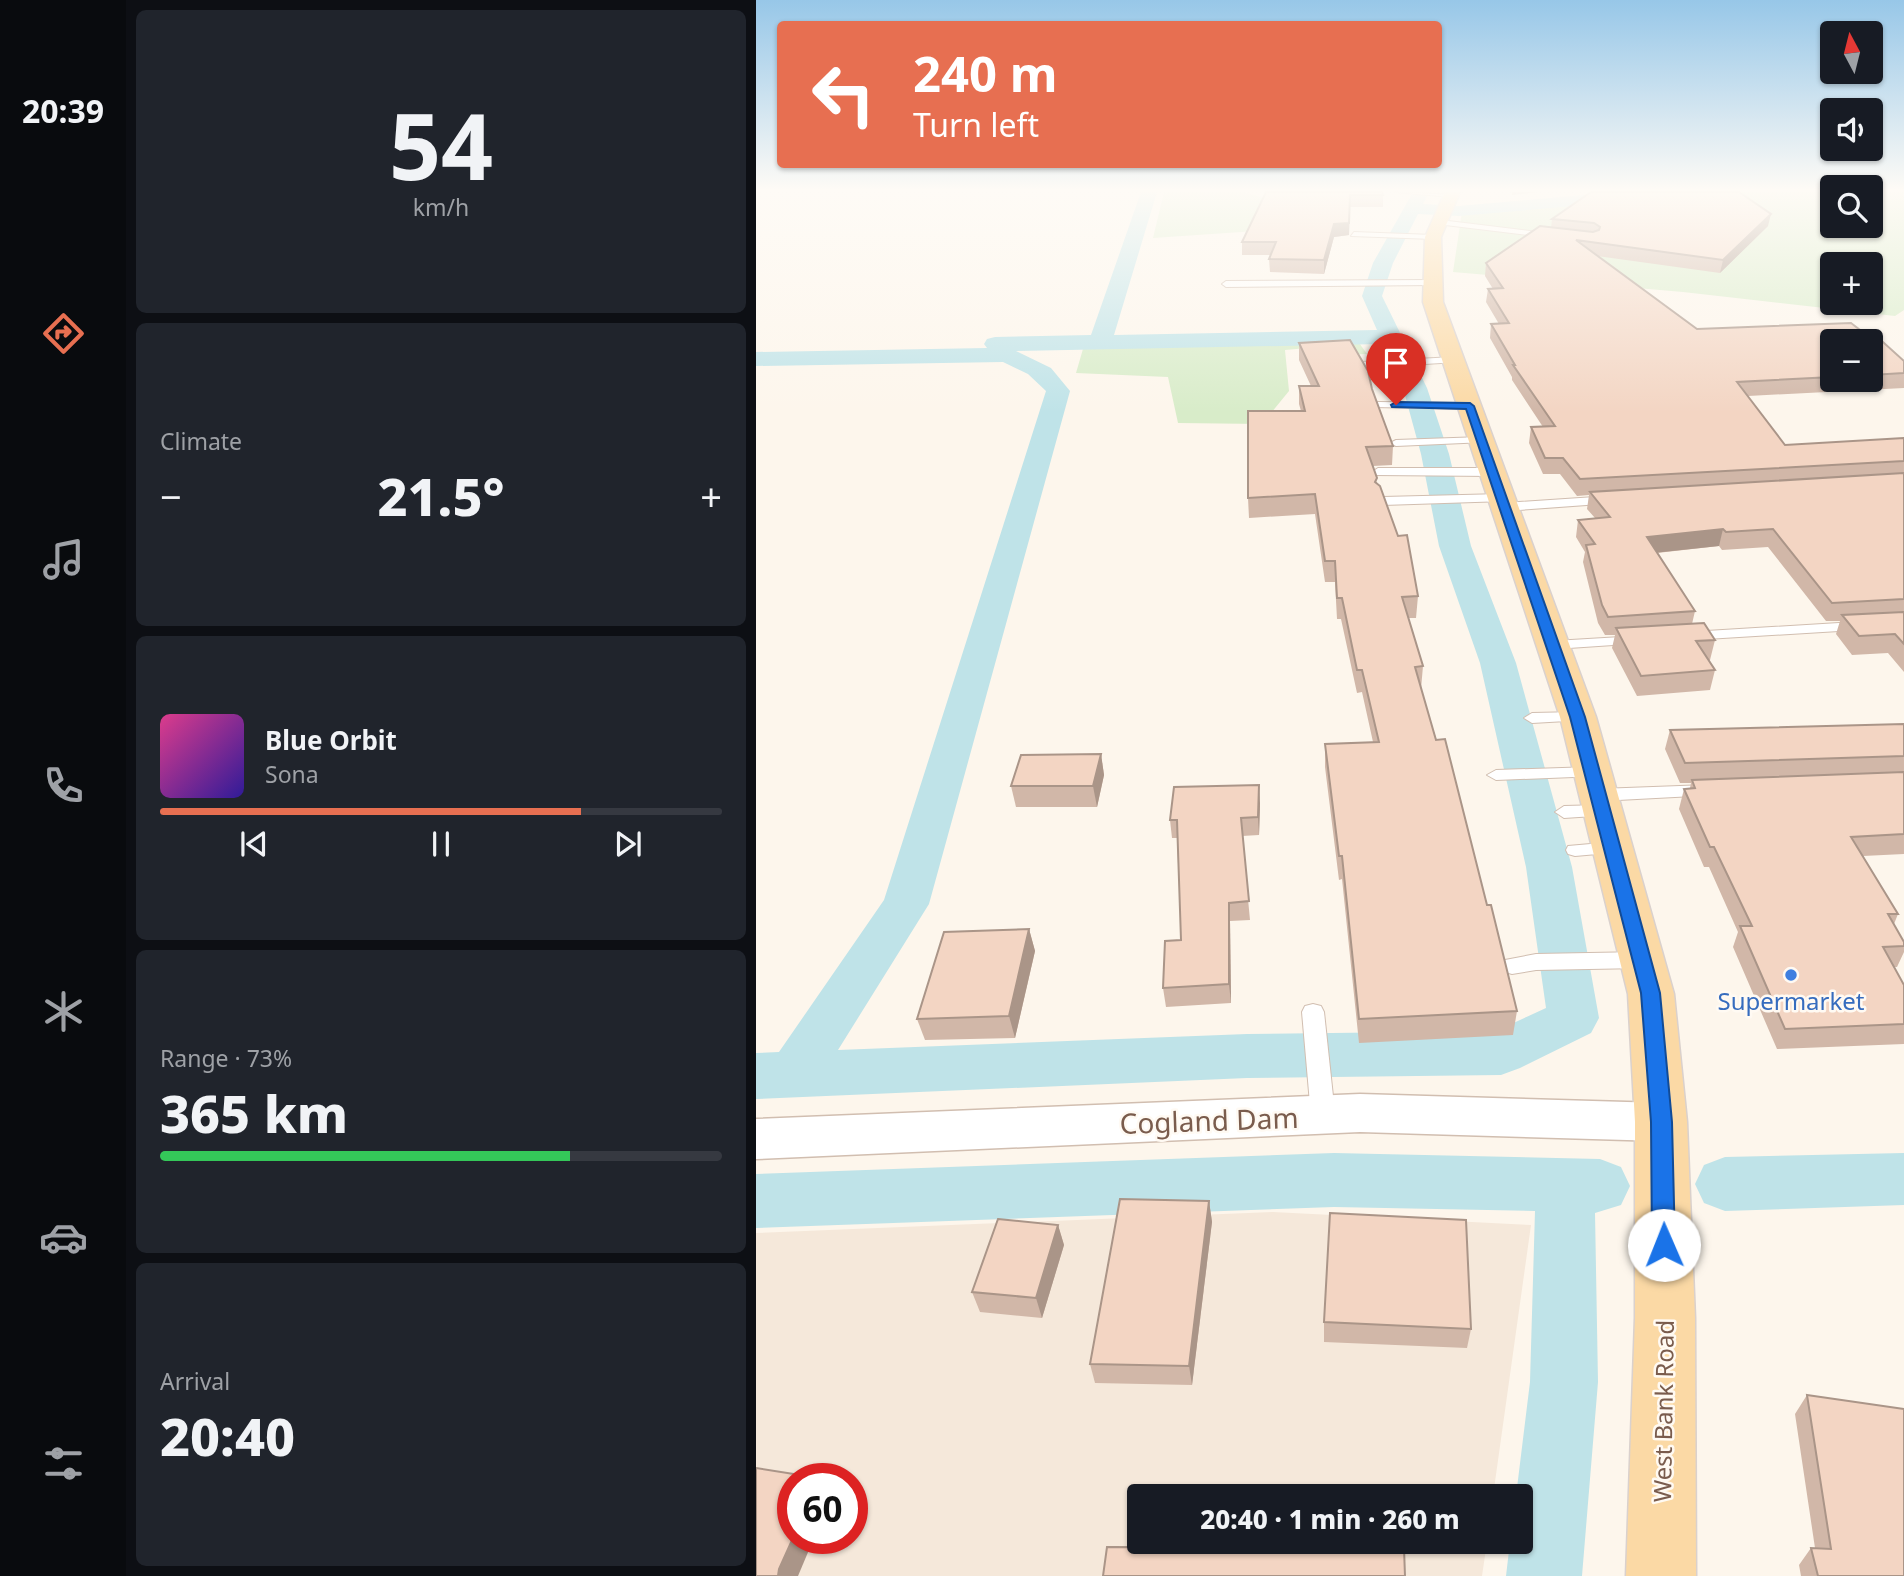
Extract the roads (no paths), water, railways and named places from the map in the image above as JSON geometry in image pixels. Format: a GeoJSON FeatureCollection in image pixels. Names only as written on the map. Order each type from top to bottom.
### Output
{"type":"FeatureCollection","features":[{"type":"Feature","properties":{"kind":"main road","name":"West Bank Road"},"geometry":{"type":"LineString","coordinates":[[1427,266],[1414,284],[1433,302],[1441,361],[1477,460],[1554,645],[1578,717],[1591,815],[1651,993],[1661,1122],[1665,1318],[1661,1576]]}},
{"type":"Feature","properties":{"kind":"street","name":"Cogland Dam"},"geometry":{"type":"LineString","coordinates":[[756,1139],[1321,1098],[1360,1113],[1661,1122]]}},
{"type":"Feature","properties":{"kind":"lane"},"geometry":{"type":"LineString","coordinates":[[1226,284],[1414,284]]}},
{"type":"Feature","properties":{"kind":"lane"},"geometry":{"type":"LineString","coordinates":[[1361,365],[1441,361]]}},
{"type":"Feature","properties":{"kind":"lane"},"geometry":{"type":"LineString","coordinates":[[1378,405],[1396,405],[1477,460]]}},
{"type":"Feature","properties":{"kind":"lane"},"geometry":{"type":"LineString","coordinates":[[1396,443],[1415,442],[1629,499]]}},
{"type":"Feature","properties":{"kind":"lane"},"geometry":{"type":"LineString","coordinates":[[1378,472],[1418,473],[1477,460]]}},
{"type":"Feature","properties":{"kind":"lane"},"geometry":{"type":"LineString","coordinates":[[1383,501],[1426,499],[1477,460]]}},
{"type":"Feature","properties":{"kind":"lane"},"geometry":{"type":"LineString","coordinates":[[1675,637],[1904,623]]}},
{"type":"Feature","properties":{"kind":"lane"},"geometry":{"type":"LineString","coordinates":[[1554,645],[1648,639]]}},
{"type":"Feature","properties":{"kind":"lane"},"geometry":{"type":"LineString","coordinates":[[1532,718],[1578,717]]}},
{"type":"Feature","properties":{"kind":"lane"},"geometry":{"type":"LineString","coordinates":[[1496,775],[1550,773],[1591,815],[1724,790]]}},
{"type":"Feature","properties":{"kind":"lane"},"geometry":{"type":"LineString","coordinates":[[1512,966],[1536,962],[1642,960]]}},
{"type":"Feature","properties":{"kind":"lane"},"geometry":{"type":"LineString","coordinates":[[1313,1012],[1321,1098]]}},
{"type":"Feature","properties":{"kind":"waterway"},"geometry":{"type":"LineString","coordinates":[[1100,342],[1125,266]]}},
{"type":"Feature","properties":{"kind":"waterway"},"geometry":{"type":"LineString","coordinates":[[1382,266],[1372,296],[1391,337]]}},
{"type":"Feature","properties":{"kind":"waterway"},"geometry":{"type":"LineString","coordinates":[[794,1074],[1247,1056],[1501,1053],[1573,1018],[1549,867],[1498,663],[1455,546],[1435,454],[1415,388],[1391,337]]}},
{"type":"Feature","properties":{"kind":"waterway"},"geometry":{"type":"LineString","coordinates":[[995,344],[1391,337]]}},
{"type":"Feature","properties":{"kind":"waterway"},"geometry":{"type":"LineString","coordinates":[[756,359],[1006,355],[1036,368],[1058,391],[906,904],[794,1074]]}},
{"type":"Feature","properties":{"kind":"waterway"},"geometry":{"type":"LineString","coordinates":[[756,1076],[794,1074]]}},
{"type":"Feature","properties":{"kind":"waterway"},"geometry":{"type":"LineString","coordinates":[[1725,1184],[1904,1179]]}},
{"type":"Feature","properties":{"kind":"waterway"},"geometry":{"type":"LineString","coordinates":[[756,1201],[1334,1180],[1600,1186]]}},
{"type":"Feature","properties":{"kind":"waterway"},"geometry":{"type":"LineString","coordinates":[[1544,1576],[1564,1382],[1565,1186]]}},
{"type":"Feature","properties":{"kind":"place","name":"Supermarket"},"geometry":{"type":"Point","coordinates":[1791,975]}}]}
